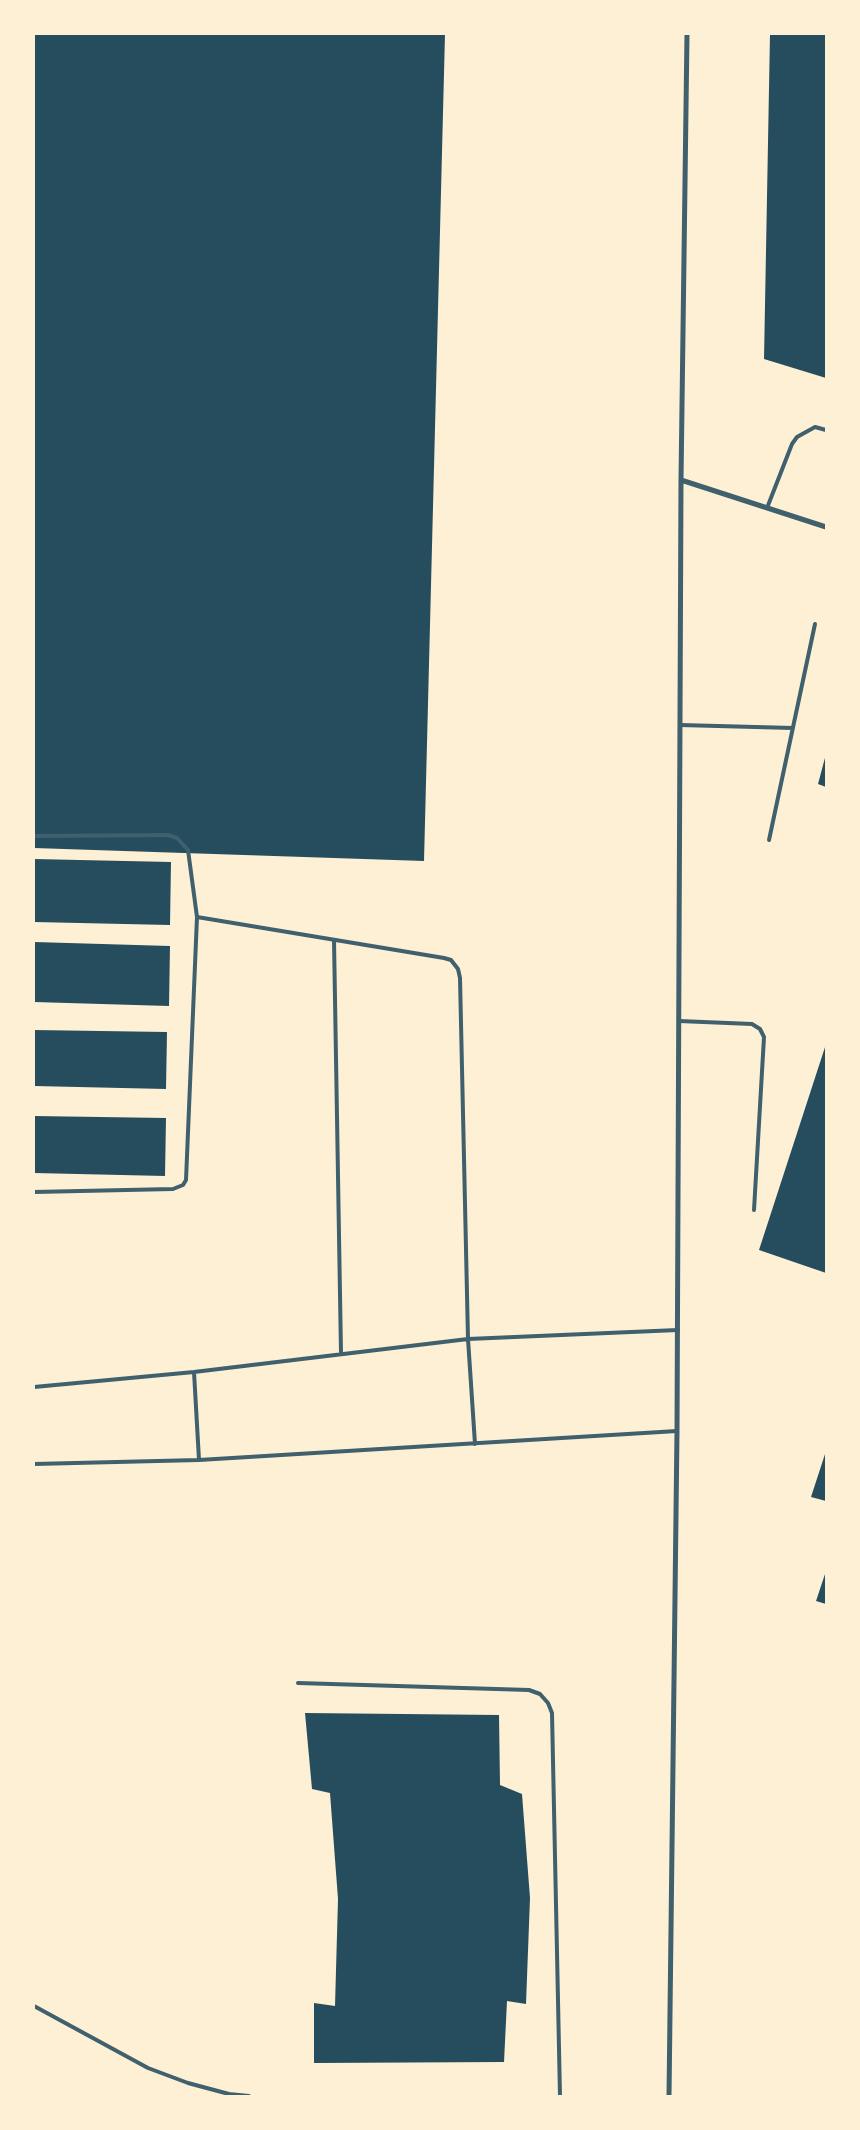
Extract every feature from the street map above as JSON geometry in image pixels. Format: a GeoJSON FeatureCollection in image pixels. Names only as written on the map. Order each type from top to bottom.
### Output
{"type":"FeatureCollection","features":[{"type":"Feature","properties":{"kind":"street"},"geometry":{"type":"LineString","coordinates":[[669,2096],[678,1330],[681,480],[687,34]]}},
{"type":"Feature","properties":{"kind":"street"},"geometry":{"type":"LineString","coordinates":[[681,480],[826,527]]}},
{"type":"Feature","properties":{"kind":"lane"},"geometry":{"type":"LineString","coordinates":[[767,508],[792,444],[797,437],[815,427],[826,430]]}},
{"type":"Feature","properties":{"kind":"lane"},"geometry":{"type":"LineString","coordinates":[[769,840],[815,624]]}},
{"type":"Feature","properties":{"kind":"lane"},"geometry":{"type":"LineString","coordinates":[[680,725],[793,728]]}},
{"type":"Feature","properties":{"kind":"lane"},"geometry":{"type":"LineString","coordinates":[[34,836],[168,835],[177,838],[188,850],[197,917],[186,1180],[183,1185],[173,1189],[34,1192]]}},
{"type":"Feature","properties":{"kind":"lane"},"geometry":{"type":"LineString","coordinates":[[197,917],[444,958],[451,960],[458,969],[460,978],[468,1339],[475,1444]]}},
{"type":"Feature","properties":{"kind":"lane"},"geometry":{"type":"LineString","coordinates":[[334,940],[341,1353]]}},
{"type":"Feature","properties":{"kind":"lane"},"geometry":{"type":"LineString","coordinates":[[680,1021],[752,1024],[760,1029],[764,1037],[754,1210]]}},
{"type":"Feature","properties":{"kind":"lane"},"geometry":{"type":"LineString","coordinates":[[34,1387],[194,1372],[468,1339],[678,1330]]}},
{"type":"Feature","properties":{"kind":"lane"},"geometry":{"type":"LineString","coordinates":[[194,1372],[199,1460]]}},
{"type":"Feature","properties":{"kind":"lane"},"geometry":{"type":"LineString","coordinates":[[34,1464],[199,1460],[677,1431]]}},
{"type":"Feature","properties":{"kind":"lane"},"geometry":{"type":"LineString","coordinates":[[298,1682],[529,1690],[540,1694],[548,1704],[552,1713],[560,2096]]}},
{"type":"Feature","properties":{"kind":"lane"},"geometry":{"type":"LineString","coordinates":[[34,2006],[148,2068],[188,2083],[228,2094],[249,2096]]}},
{"type":"Feature","properties":{"kind":"building"},"geometry":{"type":"Polygon","coordinates":[[[34,34],[445,34],[424,861],[34,848],[34,34]]]}},
{"type":"Feature","properties":{"kind":"building"},"geometry":{"type":"Polygon","coordinates":[[[770,34],[826,34],[826,378],[764,359],[770,34]]]}},
{"type":"Feature","properties":{"kind":"building"},"geometry":{"type":"Polygon","coordinates":[[[826,754],[826,787],[818,784],[826,754]]]}},
{"type":"Feature","properties":{"kind":"building"},"geometry":{"type":"Polygon","coordinates":[[[34,859],[171,862],[170,925],[34,922],[34,859]]]}},
{"type":"Feature","properties":{"kind":"building"},"geometry":{"type":"Polygon","coordinates":[[[34,942],[170,946],[169,1006],[34,1002],[34,942]]]}},
{"type":"Feature","properties":{"kind":"building"},"geometry":{"type":"Polygon","coordinates":[[[34,1030],[167,1032],[166,1089],[34,1086],[34,1030]]]}},
{"type":"Feature","properties":{"kind":"building"},"geometry":{"type":"Polygon","coordinates":[[[826,1044],[826,1273],[759,1250],[826,1044]]]}},
{"type":"Feature","properties":{"kind":"building"},"geometry":{"type":"Polygon","coordinates":[[[34,1116],[166,1118],[165,1176],[34,1173],[34,1116]]]}},
{"type":"Feature","properties":{"kind":"building"},"geometry":{"type":"Polygon","coordinates":[[[826,1451],[826,1501],[811,1497],[826,1451]]]}},
{"type":"Feature","properties":{"kind":"building"},"geometry":{"type":"Polygon","coordinates":[[[826,1571],[826,1604],[816,1601],[826,1571]]]}},
{"type":"Feature","properties":{"kind":"building"},"geometry":{"type":"Polygon","coordinates":[[[305,1713],[499,1715],[500,1785],[522,1794],[530,1898],[526,2004],[507,2001],[504,2062],[314,2063],[314,2003],[335,2006],[338,1899],[330,1793],[312,1789],[305,1713]]]}}]}
